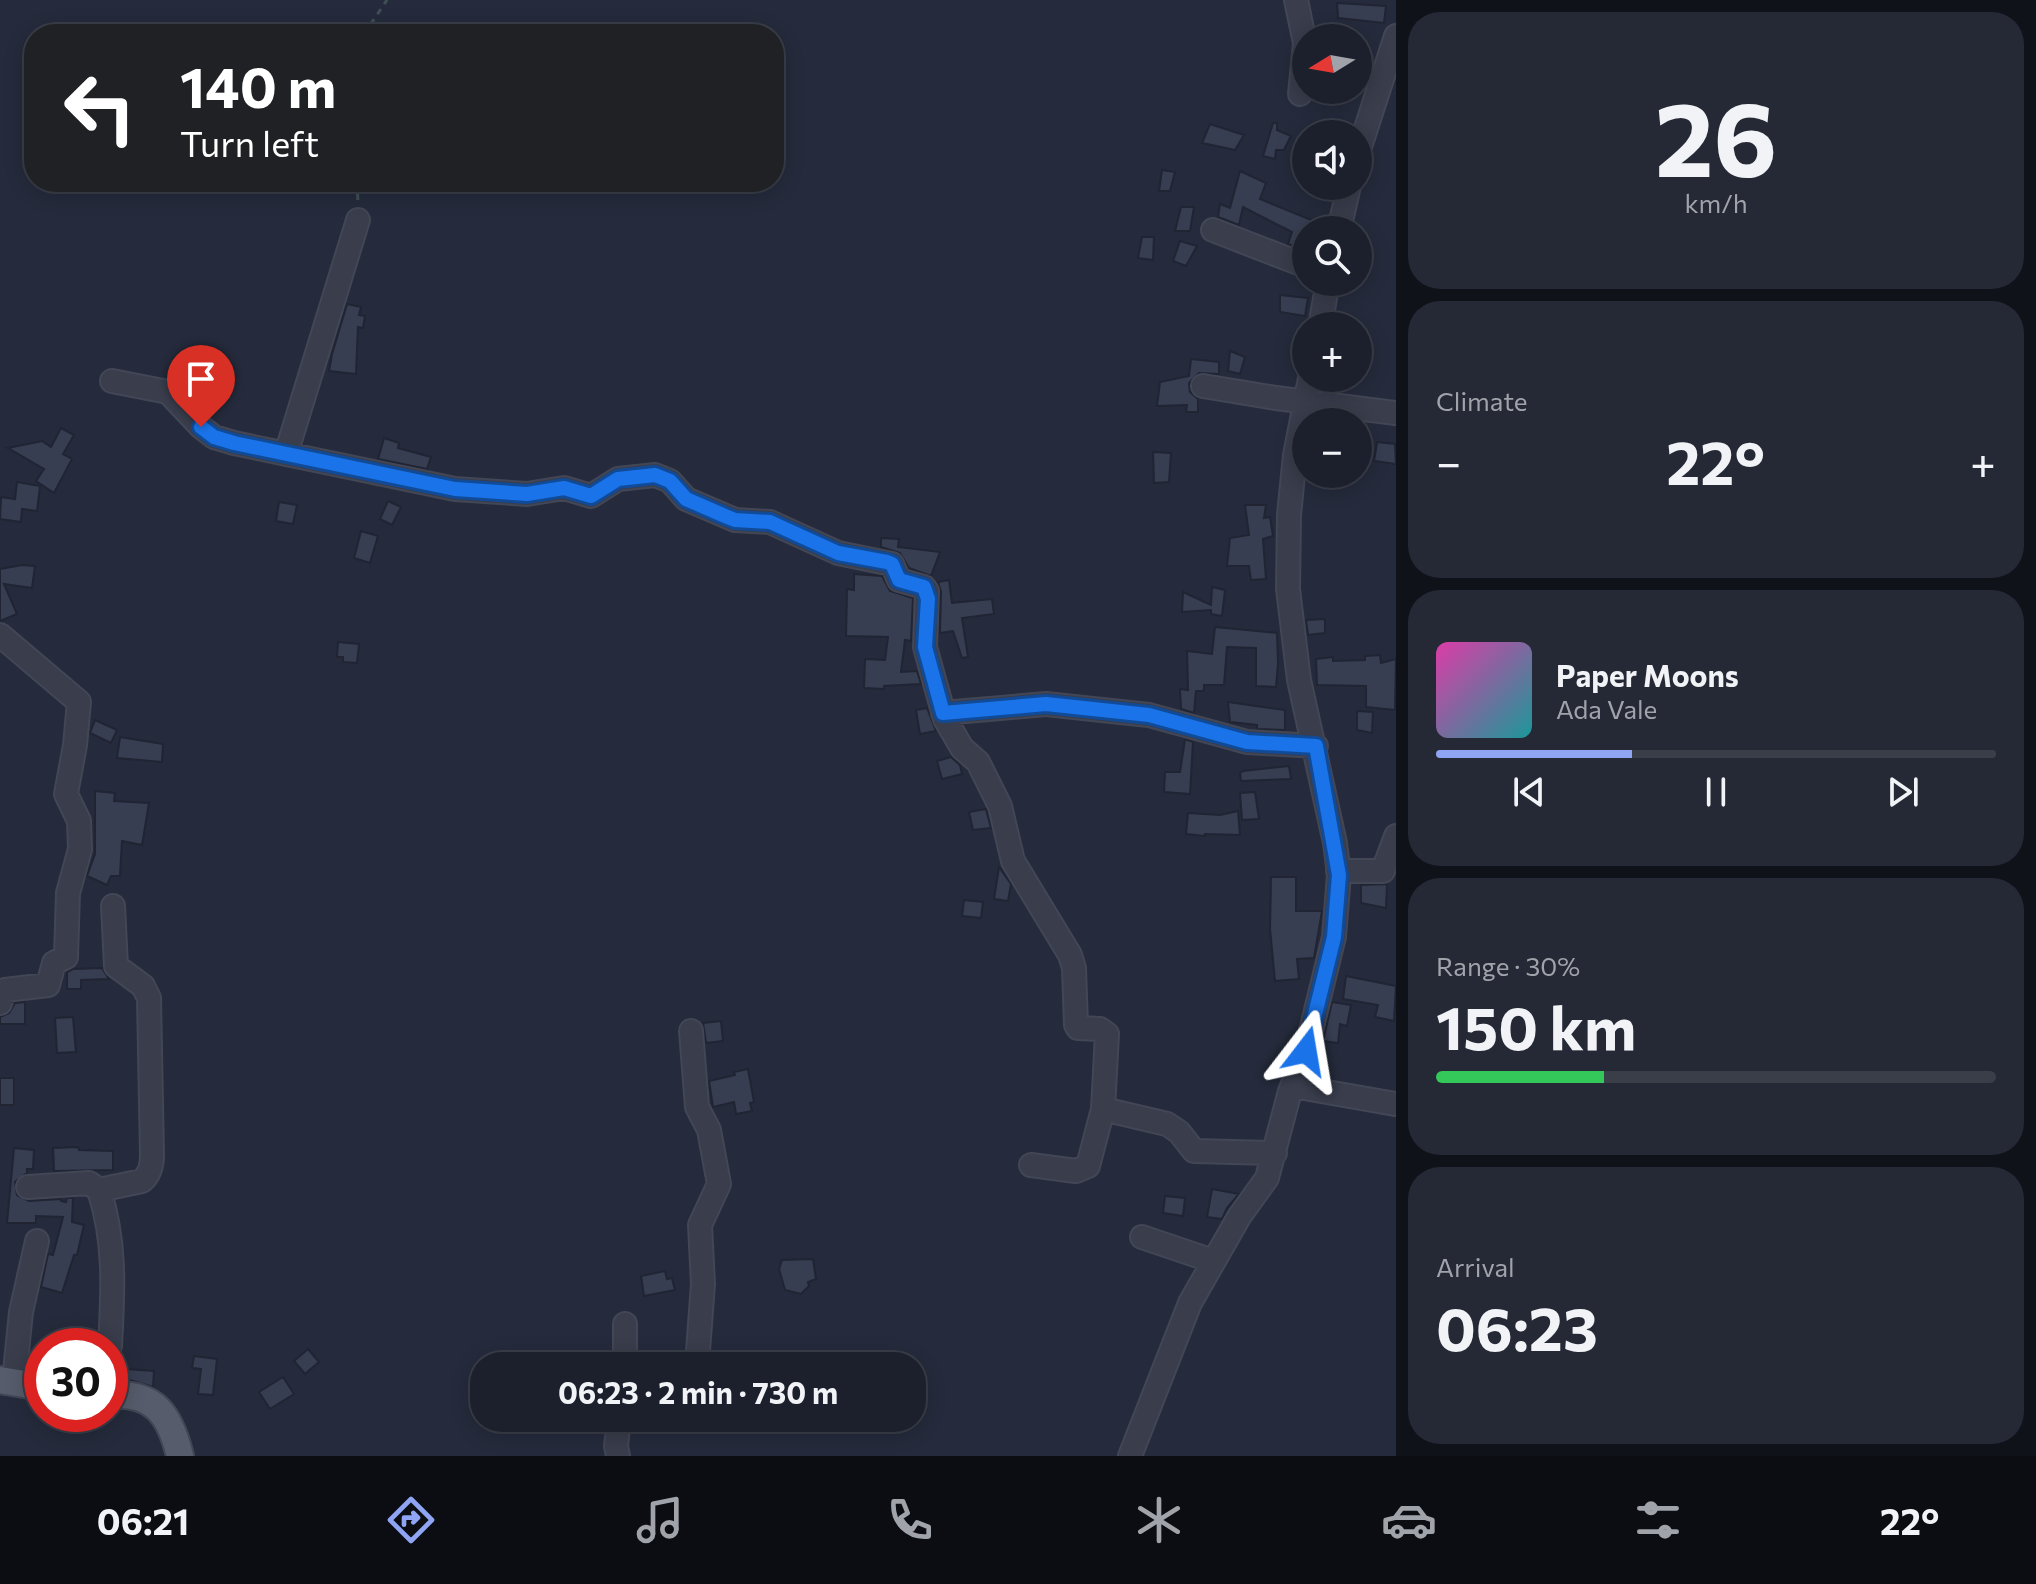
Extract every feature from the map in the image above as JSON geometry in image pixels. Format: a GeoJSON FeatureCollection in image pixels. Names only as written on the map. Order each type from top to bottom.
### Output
{"type":"FeatureCollection","features":[{"type":"Feature","properties":{"kind":"main road"},"geometry":{"type":"LineString","coordinates":[[128,1394],[149,1401],[161,1411],[180,1456]]}},
{"type":"Feature","properties":{"kind":"street"},"geometry":{"type":"LineString","coordinates":[[1296,0],[1301,24]]}},
{"type":"Feature","properties":{"kind":"street"},"geometry":{"type":"LineString","coordinates":[[1369,120],[1396,36]]}},
{"type":"Feature","properties":{"kind":"street"},"geometry":{"type":"LineString","coordinates":[[286,454],[358,220]]}},
{"type":"Feature","properties":{"kind":"street"},"geometry":{"type":"LineString","coordinates":[[1213,230],[1292,261]]}},
{"type":"Feature","properties":{"kind":"street"},"geometry":{"type":"LineString","coordinates":[[112,381],[168,392],[214,437],[455,489],[527,494],[564,488],[591,496],[618,479],[655,475],[670,481],[686,499],[725,516],[735,520],[770,522],[838,553],[892,564],[899,580],[924,587],[927,591],[925,647],[947,724],[962,748],[978,762],[1000,806],[1013,861],[1070,955],[1074,968],[1076,1025],[1100,1029],[1107,1034],[1103,1109],[1088,1166],[1076,1171],[1031,1165]]}},
{"type":"Feature","properties":{"kind":"street"},"geometry":{"type":"LineString","coordinates":[[1203,386],[1276,398],[1297,392]]}},
{"type":"Feature","properties":{"kind":"street"},"geometry":{"type":"LineString","coordinates":[[1130,1456],[1190,1303],[1239,1217],[1267,1178],[1306,1051],[1334,937],[1338,871],[1316,746],[1299,680],[1288,589],[1289,515],[1295,455],[1307,392]]}},
{"type":"Feature","properties":{"kind":"street"},"geometry":{"type":"LineString","coordinates":[[1319,392],[1396,413]]}},
{"type":"Feature","properties":{"kind":"street"},"geometry":{"type":"LineString","coordinates":[[0,635],[79,701],[66,794],[80,828],[80,855],[68,893],[66,957],[54,963],[48,985],[5,990],[0,1003]]}},
{"type":"Feature","properties":{"kind":"street"},"geometry":{"type":"LineString","coordinates":[[943,713],[1046,704],[1149,715],[1247,742],[1316,746]]}},
{"type":"Feature","properties":{"kind":"street"},"geometry":{"type":"LineString","coordinates":[[1338,871],[1383,871],[1396,836]]}},
{"type":"Feature","properties":{"kind":"street"},"geometry":{"type":"LineString","coordinates":[[99,1190],[142,1181],[152,1165],[149,998],[143,986],[116,966],[113,906]]}},
{"type":"Feature","properties":{"kind":"street"},"geometry":{"type":"LineString","coordinates":[[691,1031],[697,1107],[709,1130],[719,1184],[700,1225],[703,1284],[698,1352]]}},
{"type":"Feature","properties":{"kind":"street"},"geometry":{"type":"LineString","coordinates":[[1293,1086],[1395,1104]]}},
{"type":"Feature","properties":{"kind":"street"},"geometry":{"type":"LineString","coordinates":[[1103,1109],[1167,1124],[1179,1132],[1194,1151],[1275,1153]]}},
{"type":"Feature","properties":{"kind":"street"},"geometry":{"type":"LineString","coordinates":[[28,1187],[89,1183],[99,1190],[111,1245],[114,1277],[111,1328]]}},
{"type":"Feature","properties":{"kind":"street"},"geometry":{"type":"LineString","coordinates":[[1142,1237],[1213,1261]]}},
{"type":"Feature","properties":{"kind":"street"},"geometry":{"type":"LineString","coordinates":[[7,1381],[37,1241]]}},
{"type":"Feature","properties":{"kind":"street"},"geometry":{"type":"LineString","coordinates":[[625,1324],[625,1352]]}},
{"type":"Feature","properties":{"kind":"street"},"geometry":{"type":"LineString","coordinates":[[618,1432],[618,1456]]}},
{"type":"Feature","properties":{"kind":"path"},"geometry":{"type":"LineString","coordinates":[[371,24],[387,0]]}},
{"type":"Feature","properties":{"kind":"building"},"geometry":{"type":"Polygon","coordinates":[[[1337,3],[1386,6],[1384,23],[1338,18],[1337,3]]]}},
{"type":"Feature","properties":{"kind":"building"},"geometry":{"type":"Polygon","coordinates":[[[1273,123],[1277,123],[1277,130],[1291,136],[1284,150],[1276,150],[1275,159],[1263,156],[1273,123]]]}},
{"type":"Feature","properties":{"kind":"building"},"geometry":{"type":"Polygon","coordinates":[[[1210,124],[1244,135],[1235,150],[1202,143],[1210,124]]]}},
{"type":"Feature","properties":{"kind":"building"},"geometry":{"type":"Polygon","coordinates":[[[1162,170],[1175,172],[1170,191],[1159,191],[1162,170]]]}},
{"type":"Feature","properties":{"kind":"building"},"geometry":{"type":"Polygon","coordinates":[[[1240,171],[1266,183],[1260,199],[1302,216],[1292,216],[1292,232],[1243,207],[1239,225],[1218,217],[1220,204],[1230,208],[1240,171]]]}},
{"type":"Feature","properties":{"kind":"building"},"geometry":{"type":"Polygon","coordinates":[[[1181,207],[1194,207],[1190,231],[1175,231],[1181,207]]]}},
{"type":"Feature","properties":{"kind":"building"},"geometry":{"type":"Polygon","coordinates":[[[1142,237],[1154,237],[1153,260],[1138,258],[1142,237]]]}},
{"type":"Feature","properties":{"kind":"building"},"geometry":{"type":"Polygon","coordinates":[[[1180,241],[1197,246],[1186,266],[1173,261],[1180,241]]]}},
{"type":"Feature","properties":{"kind":"building"},"geometry":{"type":"Polygon","coordinates":[[[1280,295],[1308,298],[1306,312],[1280,312],[1280,295]]]}},
{"type":"Feature","properties":{"kind":"building"},"geometry":{"type":"Polygon","coordinates":[[[347,304],[361,307],[359,315],[365,316],[363,328],[358,327],[356,374],[329,371],[347,304]]]}},
{"type":"Feature","properties":{"kind":"building"},"geometry":{"type":"Polygon","coordinates":[[[1230,351],[1245,357],[1240,374],[1228,371],[1230,351]]]}},
{"type":"Feature","properties":{"kind":"building"},"geometry":{"type":"Polygon","coordinates":[[[1191,359],[1219,362],[1219,374],[1199,373],[1189,383],[1190,392],[1198,399],[1198,412],[1186,412],[1187,405],[1157,406],[1160,382],[1189,376],[1191,359]]]}},
{"type":"Feature","properties":{"kind":"building"},"geometry":{"type":"Polygon","coordinates":[[[61,428],[74,435],[63,454],[72,459],[54,493],[36,481],[44,469],[8,448],[42,441],[51,447],[61,428]]]}},
{"type":"Feature","properties":{"kind":"building"},"geometry":{"type":"Polygon","coordinates":[[[384,438],[399,443],[398,448],[431,457],[427,469],[378,459],[384,438]]]}},
{"type":"Feature","properties":{"kind":"building"},"geometry":{"type":"Polygon","coordinates":[[[1377,442],[1395,444],[1396,464],[1374,461],[1377,442]]]}},
{"type":"Feature","properties":{"kind":"building"},"geometry":{"type":"Polygon","coordinates":[[[1153,452],[1171,453],[1169,482],[1154,483],[1153,452]]]}},
{"type":"Feature","properties":{"kind":"building"},"geometry":{"type":"Polygon","coordinates":[[[17,482],[40,486],[37,511],[22,509],[21,522],[0,519],[1,497],[15,499],[17,482]]]}},
{"type":"Feature","properties":{"kind":"building"},"geometry":{"type":"Polygon","coordinates":[[[388,501],[401,507],[392,525],[380,519],[388,501]]]}},
{"type":"Feature","properties":{"kind":"building"},"geometry":{"type":"Polygon","coordinates":[[[279,502],[297,505],[293,524],[276,521],[279,502]]]}},
{"type":"Feature","properties":{"kind":"building"},"geometry":{"type":"Polygon","coordinates":[[[1245,505],[1266,505],[1264,518],[1270,517],[1273,536],[1263,539],[1266,579],[1251,580],[1249,566],[1227,566],[1230,538],[1249,535],[1245,505]]]}},
{"type":"Feature","properties":{"kind":"building"},"geometry":{"type":"Polygon","coordinates":[[[361,531],[378,536],[370,563],[354,558],[361,531]]]}},
{"type":"Feature","properties":{"kind":"building"},"geometry":{"type":"Polygon","coordinates":[[[881,538],[899,539],[898,547],[940,552],[931,576],[909,568],[900,553],[881,547],[881,538]]]}},
{"type":"Feature","properties":{"kind":"building"},"geometry":{"type":"Polygon","coordinates":[[[35,566],[32,588],[4,584],[17,614],[0,621],[0,569],[35,566]]]}},
{"type":"Feature","properties":{"kind":"building"},"geometry":{"type":"Polygon","coordinates":[[[854,574],[882,576],[890,591],[913,598],[911,641],[905,640],[901,672],[917,671],[921,684],[864,688],[865,659],[885,660],[888,637],[846,636],[847,589],[854,590],[854,574]]]}},
{"type":"Feature","properties":{"kind":"building"},"geometry":{"type":"Polygon","coordinates":[[[949,580],[952,603],[992,599],[994,614],[962,618],[968,657],[962,658],[953,631],[940,633],[941,592],[938,582],[949,580]]]}},
{"type":"Feature","properties":{"kind":"building"},"geometry":{"type":"Polygon","coordinates":[[[1212,587],[1225,590],[1222,616],[1211,614],[1211,610],[1182,612],[1183,592],[1211,605],[1212,587]]]}},
{"type":"Feature","properties":{"kind":"building"},"geometry":{"type":"Polygon","coordinates":[[[1325,619],[1325,633],[1308,635],[1306,620],[1325,619]]]}},
{"type":"Feature","properties":{"kind":"building"},"geometry":{"type":"Polygon","coordinates":[[[1215,627],[1277,633],[1276,687],[1256,686],[1256,648],[1227,647],[1224,685],[1204,685],[1204,691],[1196,691],[1194,713],[1181,709],[1180,689],[1188,690],[1187,651],[1212,654],[1215,627]]]}},
{"type":"Feature","properties":{"kind":"building"},"geometry":{"type":"Polygon","coordinates":[[[338,642],[359,644],[357,663],[343,662],[343,657],[337,657],[338,642]]]}},
{"type":"Feature","properties":{"kind":"building"},"geometry":{"type":"Polygon","coordinates":[[[1380,655],[1381,663],[1396,659],[1395,710],[1366,707],[1366,686],[1317,685],[1316,659],[1365,660],[1365,656],[1380,655]]]}},
{"type":"Feature","properties":{"kind":"building"},"geometry":{"type":"Polygon","coordinates":[[[1228,702],[1285,710],[1285,730],[1257,729],[1257,725],[1230,722],[1228,702]]]}},
{"type":"Feature","properties":{"kind":"building"},"geometry":{"type":"Polygon","coordinates":[[[927,708],[936,731],[920,734],[916,710],[927,708]]]}},
{"type":"Feature","properties":{"kind":"building"},"geometry":{"type":"Polygon","coordinates":[[[1357,711],[1373,712],[1372,733],[1357,730],[1357,711]]]}},
{"type":"Feature","properties":{"kind":"building"},"geometry":{"type":"Polygon","coordinates":[[[95,720],[117,730],[111,743],[90,733],[95,720]]]}},
{"type":"Feature","properties":{"kind":"building"},"geometry":{"type":"Polygon","coordinates":[[[120,737],[163,744],[162,762],[117,758],[120,737]]]}},
{"type":"Feature","properties":{"kind":"building"},"geometry":{"type":"Polygon","coordinates":[[[1185,739],[1193,742],[1190,794],[1164,792],[1165,772],[1180,772],[1185,739]]]}},
{"type":"Feature","properties":{"kind":"building"},"geometry":{"type":"Polygon","coordinates":[[[951,757],[960,765],[962,774],[942,779],[937,761],[951,757]]]}},
{"type":"Feature","properties":{"kind":"building"},"geometry":{"type":"Polygon","coordinates":[[[1289,766],[1291,779],[1241,781],[1240,773],[1243,771],[1289,766]]]}},
{"type":"Feature","properties":{"kind":"building"},"geometry":{"type":"Polygon","coordinates":[[[95,791],[115,793],[114,801],[149,803],[142,845],[122,841],[120,876],[111,876],[107,885],[87,876],[95,854],[95,791]]]}},
{"type":"Feature","properties":{"kind":"building"},"geometry":{"type":"Polygon","coordinates":[[[1255,792],[1259,819],[1242,820],[1240,793],[1255,792]]]}},
{"type":"Feature","properties":{"kind":"building"},"geometry":{"type":"Polygon","coordinates":[[[986,809],[991,828],[973,830],[969,812],[986,809]]]}},
{"type":"Feature","properties":{"kind":"building"},"geometry":{"type":"Polygon","coordinates":[[[1238,811],[1240,835],[1186,834],[1188,813],[1220,815],[1238,811]]]}},
{"type":"Feature","properties":{"kind":"building"},"geometry":{"type":"Polygon","coordinates":[[[999,867],[1011,884],[1008,901],[994,899],[999,867]]]}},
{"type":"Feature","properties":{"kind":"building"},"geometry":{"type":"Polygon","coordinates":[[[1271,877],[1296,877],[1296,911],[1322,911],[1314,958],[1297,959],[1299,979],[1275,981],[1270,929],[1271,877]]]}},
{"type":"Feature","properties":{"kind":"building"},"geometry":{"type":"Polygon","coordinates":[[[1387,884],[1386,908],[1361,903],[1361,885],[1387,884]]]}},
{"type":"Feature","properties":{"kind":"building"},"geometry":{"type":"Polygon","coordinates":[[[964,900],[983,902],[981,918],[962,916],[964,900]]]}},
{"type":"Feature","properties":{"kind":"building"},"geometry":{"type":"Polygon","coordinates":[[[102,968],[109,979],[81,980],[81,989],[67,989],[67,972],[102,968]]]}},
{"type":"Feature","properties":{"kind":"building"},"geometry":{"type":"Polygon","coordinates":[[[1346,976],[1396,986],[1394,1021],[1375,1017],[1378,1005],[1343,999],[1346,976]]]}},
{"type":"Feature","properties":{"kind":"building"},"geometry":{"type":"Polygon","coordinates":[[[25,1002],[25,1024],[0,1024],[0,1017],[9,1013],[15,1003],[25,1002]]]}},
{"type":"Feature","properties":{"kind":"building"},"geometry":{"type":"Polygon","coordinates":[[[1332,1002],[1351,1005],[1347,1026],[1340,1024],[1338,1043],[1323,1041],[1332,1002]]]}},
{"type":"Feature","properties":{"kind":"building"},"geometry":{"type":"Polygon","coordinates":[[[73,1017],[76,1052],[57,1053],[55,1018],[73,1017]]]}},
{"type":"Feature","properties":{"kind":"building"},"geometry":{"type":"Polygon","coordinates":[[[721,1021],[723,1041],[706,1043],[703,1023],[721,1021]]]}},
{"type":"Feature","properties":{"kind":"building"},"geometry":{"type":"Polygon","coordinates":[[[748,1069],[754,1102],[750,1103],[752,1111],[736,1114],[734,1102],[713,1107],[709,1081],[748,1069]]]}},
{"type":"Feature","properties":{"kind":"building"},"geometry":{"type":"Polygon","coordinates":[[[0,1078],[14,1078],[14,1105],[0,1105],[0,1078]]]}},
{"type":"Feature","properties":{"kind":"building"},"geometry":{"type":"Polygon","coordinates":[[[78,1147],[79,1150],[113,1151],[113,1170],[54,1171],[53,1148],[78,1147]]]}},
{"type":"Feature","properties":{"kind":"building"},"geometry":{"type":"Polygon","coordinates":[[[14,1148],[34,1150],[33,1169],[27,1169],[27,1173],[15,1182],[17,1195],[29,1201],[61,1199],[66,1202],[67,1198],[73,1198],[72,1222],[84,1225],[77,1255],[74,1255],[62,1293],[41,1287],[48,1254],[53,1255],[63,1217],[36,1216],[36,1223],[7,1223],[14,1148]]]}},
{"type":"Feature","properties":{"kind":"building"},"geometry":{"type":"Polygon","coordinates":[[[1212,1189],[1239,1194],[1222,1219],[1207,1217],[1212,1189]]]}},
{"type":"Feature","properties":{"kind":"building"},"geometry":{"type":"Polygon","coordinates":[[[1165,1196],[1185,1198],[1183,1216],[1163,1213],[1165,1196]]]}},
{"type":"Feature","properties":{"kind":"building"},"geometry":{"type":"Polygon","coordinates":[[[813,1259],[816,1279],[808,1282],[809,1286],[801,1294],[785,1290],[779,1269],[782,1260],[813,1259]]]}},
{"type":"Feature","properties":{"kind":"building"},"geometry":{"type":"Polygon","coordinates":[[[665,1271],[667,1279],[672,1278],[675,1290],[644,1296],[641,1276],[665,1271]]]}},
{"type":"Feature","properties":{"kind":"building"},"geometry":{"type":"Polygon","coordinates":[[[308,1349],[319,1362],[305,1374],[294,1361],[308,1349]]]}},
{"type":"Feature","properties":{"kind":"building"},"geometry":{"type":"Polygon","coordinates":[[[194,1356],[217,1359],[213,1395],[198,1394],[201,1369],[192,1368],[194,1356]]]}},
{"type":"Feature","properties":{"kind":"building"},"geometry":{"type":"Polygon","coordinates":[[[128,1369],[154,1371],[153,1387],[128,1380],[128,1369]]]}},
{"type":"Feature","properties":{"kind":"building"},"geometry":{"type":"Polygon","coordinates":[[[283,1377],[294,1394],[270,1409],[259,1392],[283,1377]]]}},
{"type":"Feature","properties":{"kind":"route"},"geometry":{"type":"LineString","coordinates":[[201,427],[214,437],[234,443],[455,489],[527,494],[564,488],[591,496],[618,479],[655,475],[670,481],[686,499],[725,516],[735,520],[770,522],[838,553],[887,562],[895,568],[899,580],[924,587],[928,599],[925,647],[943,713],[1046,704],[1149,715],[1247,742],[1316,746],[1339,875],[1334,937],[1306,1051]]}}]}
